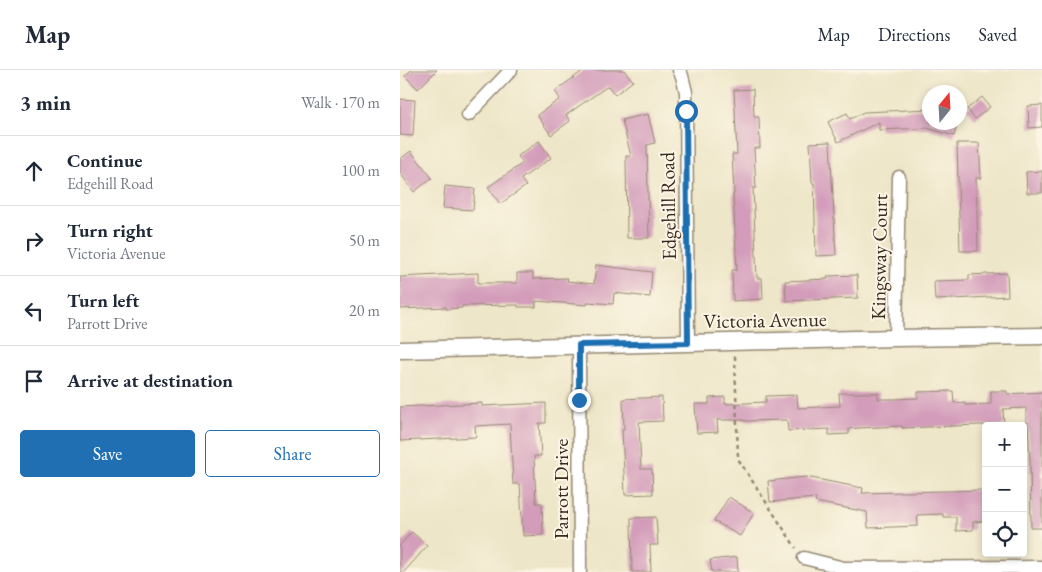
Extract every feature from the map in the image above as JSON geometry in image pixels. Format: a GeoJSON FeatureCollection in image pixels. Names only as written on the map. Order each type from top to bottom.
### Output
{"type":"FeatureCollection","features":[{"type":"Feature","properties":{"kind":"street"},"geometry":{"type":"LineString","coordinates":[[468,115],[511,70]]}},
{"type":"Feature","properties":{"kind":"street","name":"Edgehill Road"},"geometry":{"type":"LineString","coordinates":[[679,70],[686,92],[688,343]]}},
{"type":"Feature","properties":{"kind":"street","name":"Kingsway Court"},"geometry":{"type":"LineString","coordinates":[[896,338],[899,177]]}},
{"type":"Feature","properties":{"kind":"street","name":"Victoria Avenue"},"geometry":{"type":"LineString","coordinates":[[400,350],[1042,336]]}},
{"type":"Feature","properties":{"kind":"street","name":"Parrott Drive"},"geometry":{"type":"LineString","coordinates":[[579,345],[580,572]]}},
{"type":"Feature","properties":{"kind":"street"},"geometry":{"type":"LineString","coordinates":[[804,558],[844,568],[1042,568]]}},
{"type":"Feature","properties":{"kind":"path"},"geometry":{"type":"LineString","coordinates":[[735,364],[738,459],[791,543],[804,558]]}},
{"type":"Feature","properties":{"kind":"building"},"geometry":{"type":"Polygon","coordinates":[[[411,70],[437,70],[418,89],[405,76],[411,70]]]}},
{"type":"Feature","properties":{"kind":"building"},"geometry":{"type":"Polygon","coordinates":[[[584,70],[624,70],[633,81],[615,95],[608,86],[566,115],[570,121],[551,135],[537,115],[560,99],[555,91],[584,70]]]}},
{"type":"Feature","properties":{"kind":"building"},"geometry":{"type":"Polygon","coordinates":[[[753,89],[754,117],[759,117],[760,148],[754,148],[756,188],[753,188],[757,278],[762,278],[763,299],[733,301],[732,270],[737,270],[732,154],[737,154],[734,90],[753,89]]]}},
{"type":"Feature","properties":{"kind":"building"},"geometry":{"type":"Polygon","coordinates":[[[982,97],[990,107],[975,119],[967,109],[982,97]]]}},
{"type":"Feature","properties":{"kind":"building"},"geometry":{"type":"Polygon","coordinates":[[[400,99],[415,100],[413,136],[400,135],[400,99]]]}},
{"type":"Feature","properties":{"kind":"building"},"geometry":{"type":"Polygon","coordinates":[[[1042,105],[1042,127],[1029,128],[1028,106],[1042,105]]]}},
{"type":"Feature","properties":{"kind":"building"},"geometry":{"type":"Polygon","coordinates":[[[922,109],[922,128],[879,130],[879,122],[838,142],[828,122],[847,113],[850,119],[864,112],[922,109]]]}},
{"type":"Feature","properties":{"kind":"building"},"geometry":{"type":"Polygon","coordinates":[[[648,114],[655,143],[647,145],[649,238],[627,238],[626,156],[631,156],[622,120],[648,114]]]}},
{"type":"Feature","properties":{"kind":"building"},"geometry":{"type":"Polygon","coordinates":[[[934,130],[956,130],[954,136],[934,130]]]}},
{"type":"Feature","properties":{"kind":"building"},"geometry":{"type":"Polygon","coordinates":[[[539,141],[551,158],[521,179],[526,186],[500,204],[488,187],[523,163],[518,156],[539,141]]]}},
{"type":"Feature","properties":{"kind":"building"},"geometry":{"type":"Polygon","coordinates":[[[830,142],[836,255],[816,256],[814,183],[812,183],[810,143],[830,142]]]}},
{"type":"Feature","properties":{"kind":"building"},"geometry":{"type":"Polygon","coordinates":[[[957,143],[979,143],[981,178],[976,178],[978,251],[960,251],[957,143]]]}},
{"type":"Feature","properties":{"kind":"building"},"geometry":{"type":"Polygon","coordinates":[[[411,151],[432,178],[414,192],[400,173],[400,159],[411,151]]]}},
{"type":"Feature","properties":{"kind":"building"},"geometry":{"type":"Polygon","coordinates":[[[1042,171],[1042,193],[1027,193],[1026,172],[1042,171]]]}},
{"type":"Feature","properties":{"kind":"building"},"geometry":{"type":"Polygon","coordinates":[[[445,186],[475,189],[473,210],[443,208],[445,186]]]}},
{"type":"Feature","properties":{"kind":"building"},"geometry":{"type":"Polygon","coordinates":[[[596,265],[652,272],[650,297],[614,293],[613,304],[588,302],[587,305],[536,301],[536,307],[518,307],[518,305],[462,306],[462,308],[446,309],[446,307],[400,309],[400,277],[478,273],[478,283],[517,283],[517,273],[533,273],[533,279],[568,278],[567,281],[594,284],[596,265]]]}},
{"type":"Feature","properties":{"kind":"building"},"geometry":{"type":"Polygon","coordinates":[[[1007,273],[1008,296],[935,300],[934,281],[969,280],[969,275],[1007,273]]]}},
{"type":"Feature","properties":{"kind":"building"},"geometry":{"type":"Polygon","coordinates":[[[857,275],[858,298],[786,301],[785,281],[828,279],[827,276],[857,275]]]}},
{"type":"Feature","properties":{"kind":"building"},"geometry":{"type":"Polygon","coordinates":[[[953,391],[954,403],[965,402],[965,405],[991,404],[991,391],[1007,391],[1007,394],[1042,392],[1042,528],[1031,528],[1030,463],[1026,408],[1003,409],[1004,422],[982,422],[982,425],[859,428],[849,429],[849,434],[829,435],[829,429],[788,431],[787,420],[717,420],[718,432],[697,433],[695,404],[709,404],[709,398],[725,397],[725,404],[766,402],[766,396],[797,395],[798,408],[840,406],[839,393],[878,393],[878,399],[894,399],[918,398],[918,392],[953,391]]]}},
{"type":"Feature","properties":{"kind":"building"},"geometry":{"type":"Polygon","coordinates":[[[662,397],[663,421],[639,422],[641,469],[652,469],[653,494],[625,495],[622,429],[624,429],[623,399],[662,397]]]}},
{"type":"Feature","properties":{"kind":"building"},"geometry":{"type":"Polygon","coordinates":[[[482,403],[482,406],[546,403],[546,423],[539,423],[541,456],[534,456],[536,503],[542,503],[543,535],[523,536],[520,484],[513,484],[510,424],[475,426],[476,437],[400,441],[400,407],[482,403]]]}},
{"type":"Feature","properties":{"kind":"building"},"geometry":{"type":"Polygon","coordinates":[[[806,477],[863,488],[862,493],[982,490],[982,521],[973,522],[973,530],[956,531],[956,517],[943,517],[943,514],[917,515],[918,526],[868,528],[867,512],[815,502],[816,498],[770,502],[768,481],[806,477]]]}},
{"type":"Feature","properties":{"kind":"building"},"geometry":{"type":"Polygon","coordinates":[[[729,497],[754,513],[740,536],[714,521],[729,497]]]}},
{"type":"Feature","properties":{"kind":"building"},"geometry":{"type":"Polygon","coordinates":[[[656,517],[658,545],[650,545],[651,572],[632,572],[631,518],[656,517]]]}},
{"type":"Feature","properties":{"kind":"building"},"geometry":{"type":"Polygon","coordinates":[[[412,532],[427,546],[404,572],[400,572],[400,545],[412,532]]]}},
{"type":"Feature","properties":{"kind":"building"},"geometry":{"type":"Polygon","coordinates":[[[737,557],[738,572],[712,572],[710,560],[737,557]]]}},
{"type":"Feature","properties":{"kind":"route"},"geometry":{"type":"LineString","coordinates":[[579,400],[579,345],[688,343],[686,111]]}}]}
